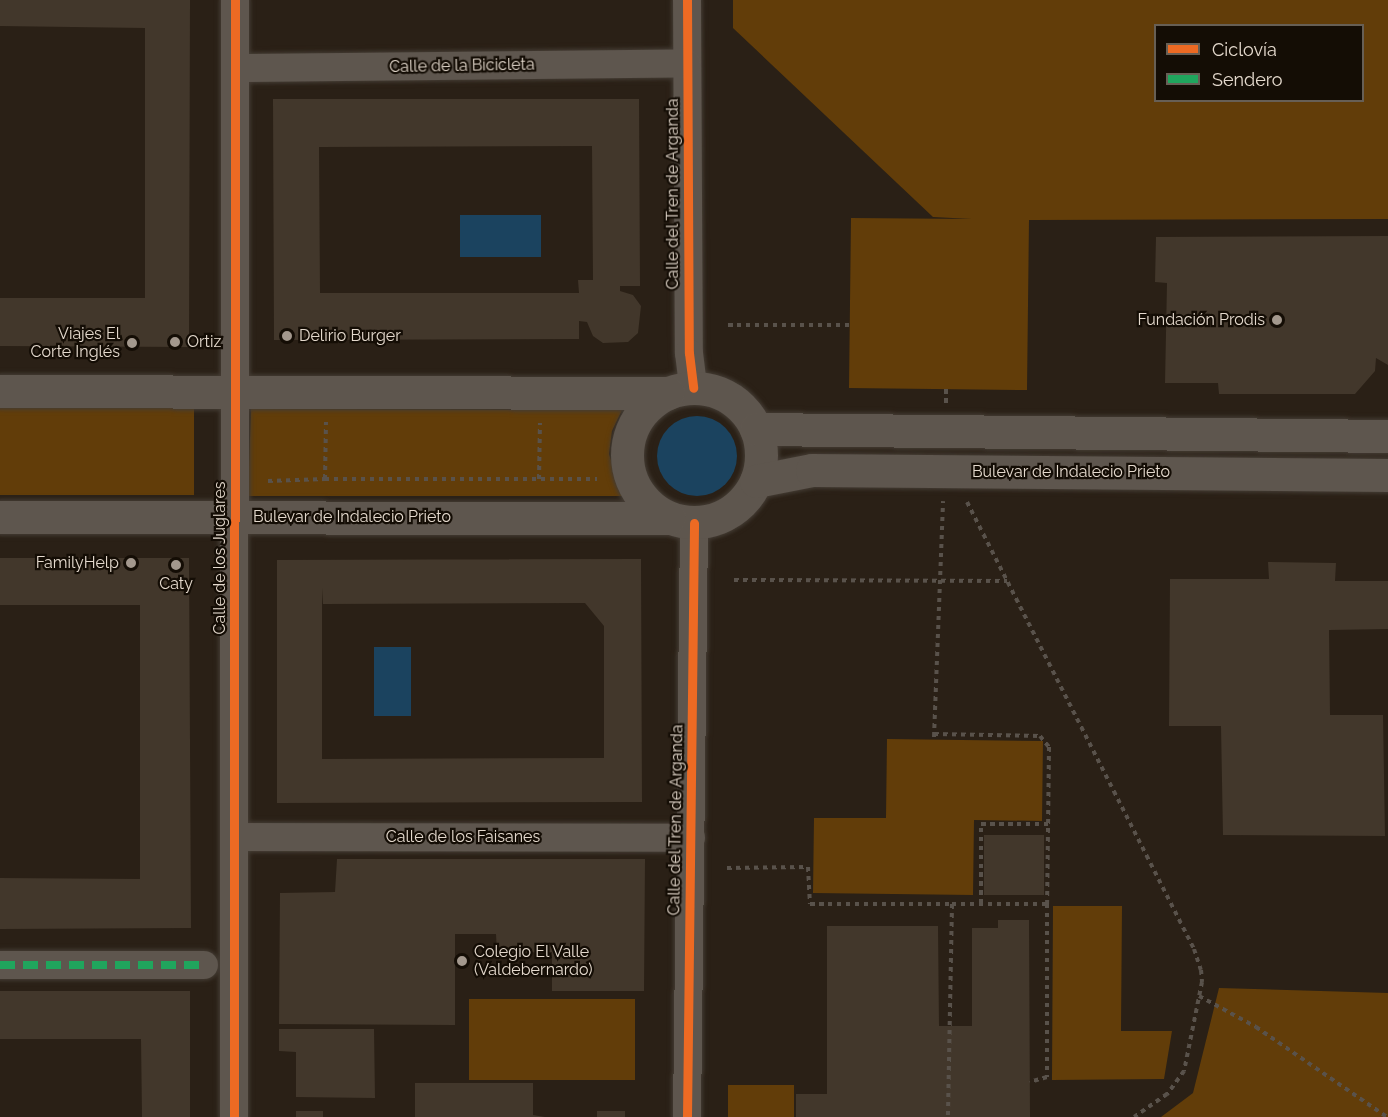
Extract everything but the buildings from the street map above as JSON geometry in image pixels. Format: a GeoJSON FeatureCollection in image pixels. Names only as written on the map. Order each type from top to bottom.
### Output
{"type":"FeatureCollection","features":[{"type":"Feature","properties":{"kind":"street","name":"Calle de los Juglares"},"geometry":{"type":"LineString","coordinates":[[234,1117],[237,68],[235,0]]}},
{"type":"Feature","properties":{"kind":"street","name":"Calle del Tren de Arganda"},"geometry":{"type":"LineString","coordinates":[[680,391],[689,353],[687,0]]}},
{"type":"Feature","properties":{"kind":"street","name":"Calle de la Bicicleta"},"geometry":{"type":"LineString","coordinates":[[237,68],[687,63]]}},
{"type":"Feature","properties":{"kind":"street"},"geometry":{"type":"LineString","coordinates":[[0,391],[680,391],[730,400],[748,415],[756,429],[761,455],[756,481],[738,506],[710,521],[681,520],[653,509],[632,482],[627,447],[640,415],[680,391]]}},
{"type":"Feature","properties":{"kind":"street"},"geometry":{"type":"LineString","coordinates":[[756,429],[1388,436]]}},
{"type":"Feature","properties":{"kind":"street","name":"Bulevar de Indalecio Prieto"},"geometry":{"type":"LineString","coordinates":[[756,481],[812,470],[1388,475]]}},
{"type":"Feature","properties":{"kind":"street","name":"Bulevar de Indalecio Prieto"},"geometry":{"type":"LineString","coordinates":[[0,517],[236,516],[681,520]]}},
{"type":"Feature","properties":{"kind":"street","name":"Calle del Tren de Arganda"},"geometry":{"type":"LineString","coordinates":[[681,520],[691,838],[687,1117]]}},
{"type":"Feature","properties":{"kind":"street","name":"Calle de los Faisanes"},"geometry":{"type":"LineString","coordinates":[[235,837],[691,838]]}},
{"type":"Feature","properties":{"kind":"street"},"geometry":{"type":"LineString","coordinates":[[0,965],[204,965]]}},
{"type":"Feature","properties":{"kind":"path"},"geometry":{"type":"LineString","coordinates":[[728,325],[850,325]]}},
{"type":"Feature","properties":{"kind":"path"},"geometry":{"type":"LineString","coordinates":[[946,389],[946,405]]}},
{"type":"Feature","properties":{"kind":"path"},"geometry":{"type":"LineString","coordinates":[[325,479],[326,422],[337,422]]}},
{"type":"Feature","properties":{"kind":"path"},"geometry":{"type":"LineString","coordinates":[[528,423],[551,423]]}},
{"type":"Feature","properties":{"kind":"path"},"geometry":{"type":"LineString","coordinates":[[538,479],[540,423]]}},
{"type":"Feature","properties":{"kind":"path"},"geometry":{"type":"LineString","coordinates":[[268,480],[597,479]]}},
{"type":"Feature","properties":{"kind":"path"},"geometry":{"type":"LineString","coordinates":[[943,494],[934,736],[1040,736],[1049,747],[1047,1077],[1030,1082]]}},
{"type":"Feature","properties":{"kind":"path"},"geometry":{"type":"LineString","coordinates":[[962,494],[1194,949],[1201,970],[1199,996],[1184,1071],[1178,1083],[1134,1117]]}},
{"type":"Feature","properties":{"kind":"path"},"geometry":{"type":"LineString","coordinates":[[734,580],[1007,581]]}},
{"type":"Feature","properties":{"kind":"path"},"geometry":{"type":"LineString","coordinates":[[981,904],[981,824],[1048,824]]}},
{"type":"Feature","properties":{"kind":"path"},"geometry":{"type":"LineString","coordinates":[[727,868],[808,867],[810,904],[1047,904]]}},
{"type":"Feature","properties":{"kind":"path"},"geometry":{"type":"LineString","coordinates":[[948,1117],[952,904]]}},
{"type":"Feature","properties":{"kind":"path"},"geometry":{"type":"LineString","coordinates":[[1199,996],[1256,1028],[1386,1116]]}},
{"type":"Feature","properties":{"kind":"shaded area"},"geometry":{"type":"Polygon","coordinates":[[[733,0],[1388,0],[1388,219],[1029,220],[1027,390],[849,388],[851,218],[972,219],[933,217],[733,28],[733,0]]]}},
{"type":"Feature","properties":{"kind":"shaded area"},"geometry":{"type":"Polygon","coordinates":[[[0,407],[194,407],[194,495],[0,495],[0,407]]]}},
{"type":"Feature","properties":{"kind":"shaded area"},"geometry":{"type":"Polygon","coordinates":[[[251,409],[622,410],[612,431],[609,454],[622,496],[248,496],[251,409]]]}},
{"type":"Feature","properties":{"kind":"shaded area"},"geometry":{"type":"Polygon","coordinates":[[[887,739],[1043,741],[1042,821],[974,820],[973,895],[813,893],[814,818],[886,818],[887,739]]]}},
{"type":"Feature","properties":{"kind":"shaded area"},"geometry":{"type":"Polygon","coordinates":[[[1053,906],[1122,906],[1121,1031],[1172,1031],[1164,1079],[1052,1080],[1053,906]]]}},
{"type":"Feature","properties":{"kind":"shaded area"},"geometry":{"type":"Polygon","coordinates":[[[1219,988],[1388,993],[1388,1117],[1161,1117],[1193,1093],[1219,988]]]}},
{"type":"Feature","properties":{"kind":"shaded area"},"geometry":{"type":"Polygon","coordinates":[[[469,999],[635,999],[635,1080],[469,1080],[469,999]]]}},
{"type":"Feature","properties":{"kind":"shaded area"},"geometry":{"type":"Polygon","coordinates":[[[728,1085],[794,1085],[794,1117],[728,1117],[728,1085]]]}},
{"type":"Feature","properties":{"kind":"water"},"geometry":{"type":"Polygon","coordinates":[[[460,215],[541,215],[541,257],[460,257],[460,215]]]}},
{"type":"Feature","properties":{"kind":"water"},"geometry":{"type":"Polygon","coordinates":[[[697,416],[712,419],[725,428],[734,441],[737,456],[734,471],[725,484],[712,493],[697,496],[682,493],[669,484],[660,471],[657,456],[660,441],[669,428],[682,419],[697,416]]]}},
{"type":"Feature","properties":{"kind":"water"},"geometry":{"type":"Polygon","coordinates":[[[374,647],[411,647],[411,716],[374,716],[374,647]]]}},
{"type":"Feature","properties":{"kind":"marked path"},"geometry":{"type":"LineString","coordinates":[[0,965],[204,965]]}},
{"type":"Feature","properties":{"kind":"cycle path"},"geometry":{"type":"LineString","coordinates":[[234,1117],[235,0]]}},
{"type":"Feature","properties":{"kind":"cycle path"},"geometry":{"type":"LineString","coordinates":[[687,0],[689,353],[693,388]]}},
{"type":"Feature","properties":{"kind":"cycle path"},"geometry":{"type":"LineString","coordinates":[[687,1117],[694,523]]}},
{"type":"Feature","properties":{"kind":"place","name":"Fundación Prodis"},"geometry":{"type":"Point","coordinates":[1277,320]}},
{"type":"Feature","properties":{"kind":"place","name":"Delirio Burger"},"geometry":{"type":"Point","coordinates":[287,336]}},
{"type":"Feature","properties":{"kind":"place","name":"Ortiz"},"geometry":{"type":"Point","coordinates":[175,342]}},
{"type":"Feature","properties":{"kind":"place","name":"Viajes El Corte Inglés"},"geometry":{"type":"Point","coordinates":[132,343]}},
{"type":"Feature","properties":{"kind":"place","name":"FamilyHelp"},"geometry":{"type":"Point","coordinates":[131,563]}},
{"type":"Feature","properties":{"kind":"place","name":"Caty"},"geometry":{"type":"Point","coordinates":[176,565]}},
{"type":"Feature","properties":{"kind":"place","name":"Colegio El Valle (Valdebernardo)"},"geometry":{"type":"Point","coordinates":[462,961]}}]}
